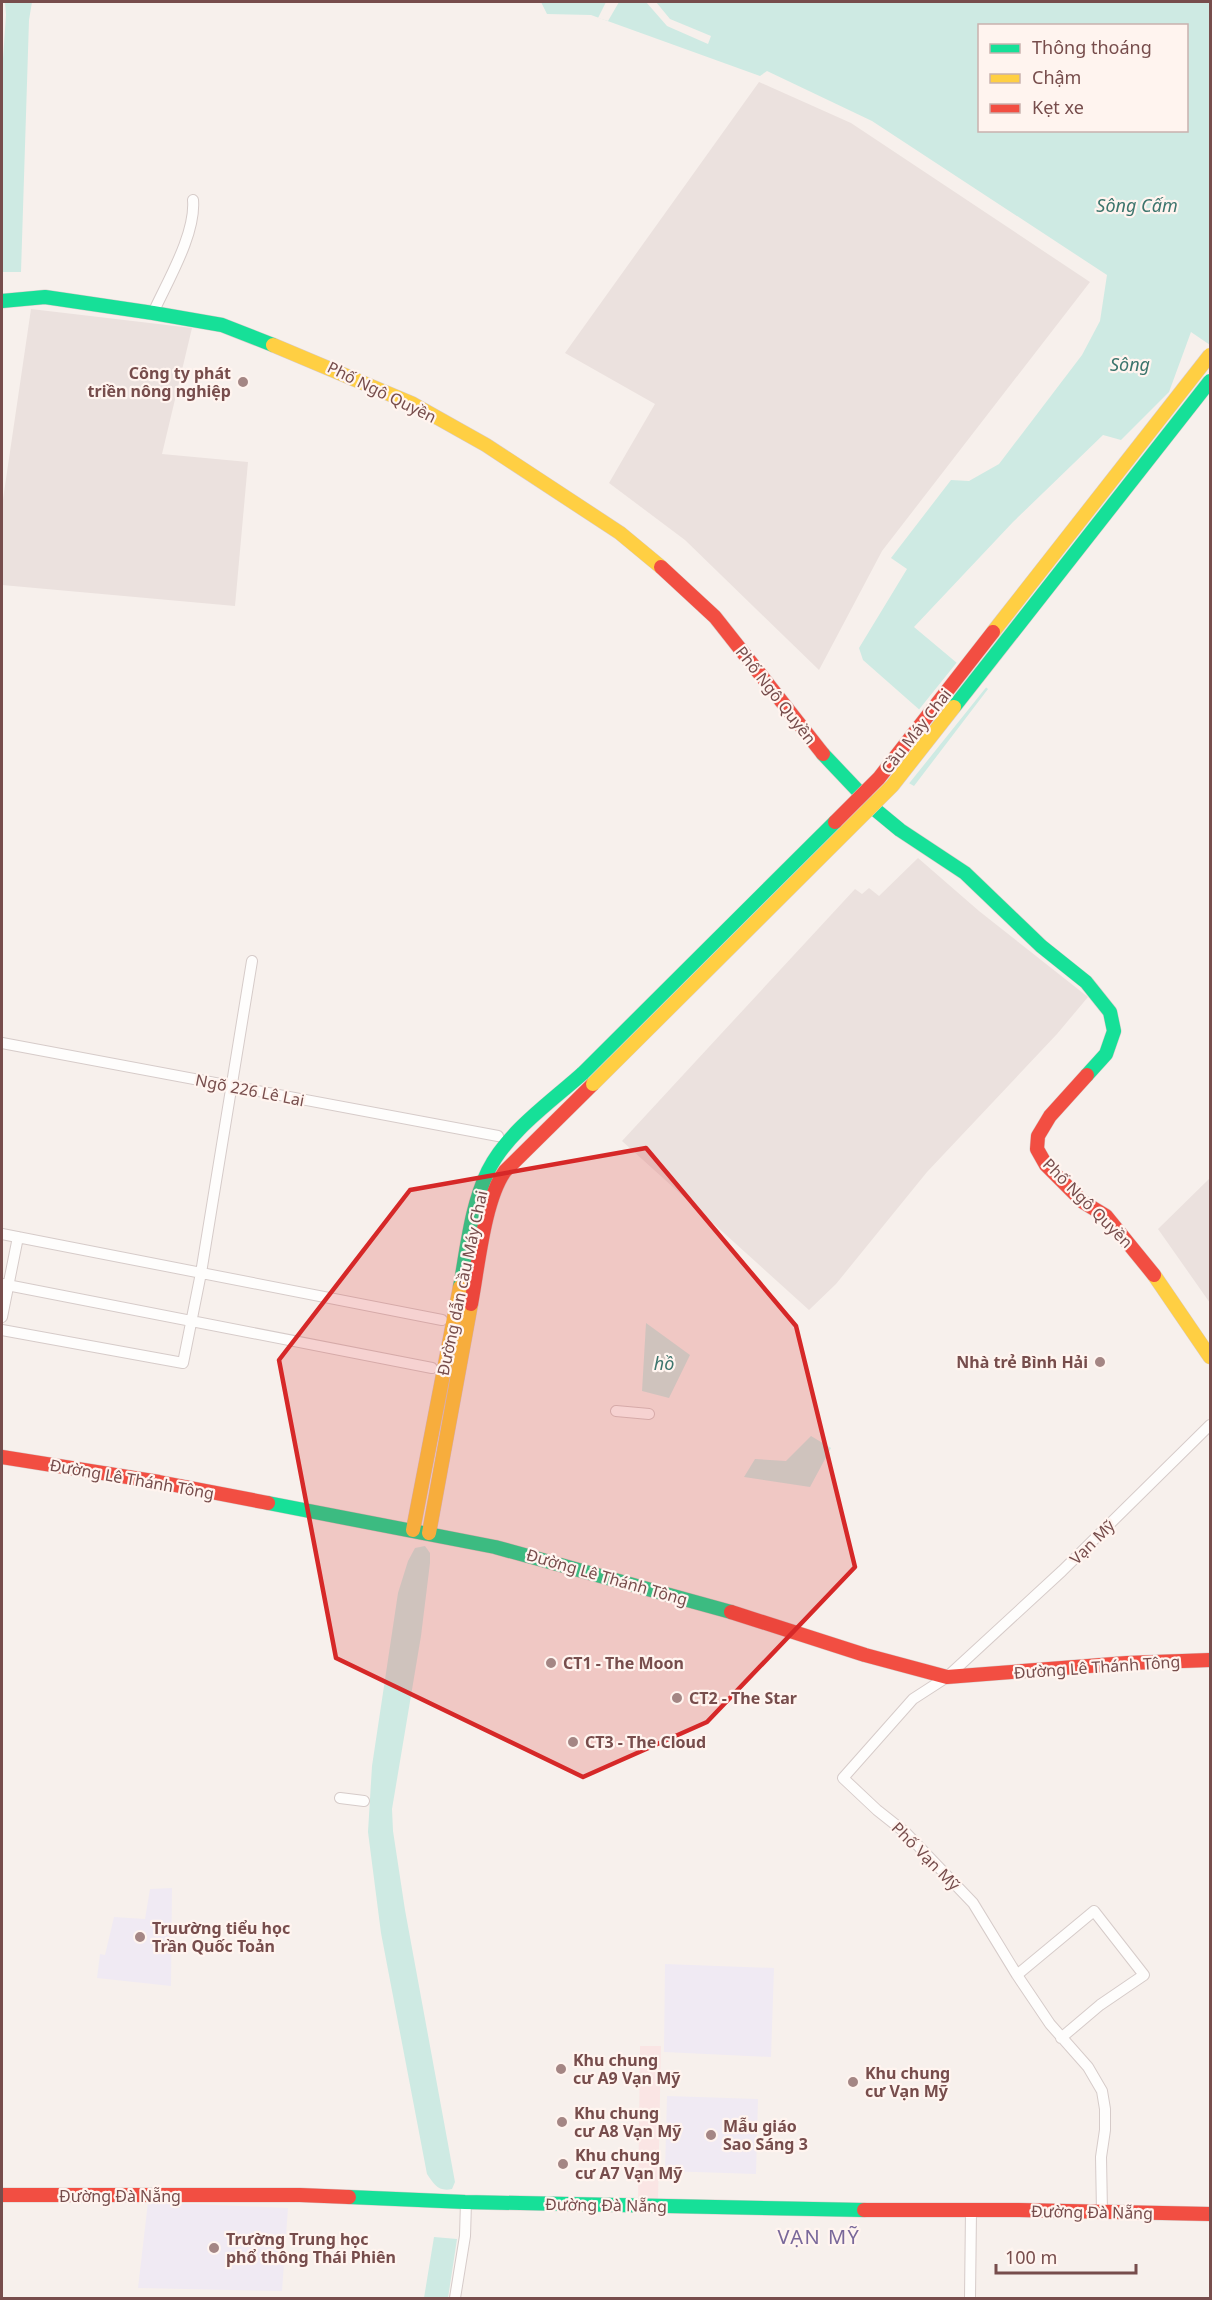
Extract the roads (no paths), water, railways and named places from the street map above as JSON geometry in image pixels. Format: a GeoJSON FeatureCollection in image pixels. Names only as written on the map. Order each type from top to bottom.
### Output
{"type":"FeatureCollection","features":[{"type":"Feature","properties":{"kind":"street"},"geometry":{"type":"LineString","coordinates":[[153,313],[193,218],[193,200]]}},
{"type":"Feature","properties":{"kind":"street","name":"Phố Ngô Quyền"},"geometry":{"type":"LineString","coordinates":[[2,301],[45,297],[222,325],[320,363],[413,404],[486,445],[620,533],[647,554],[715,617],[820,751],[877,811],[900,830],[965,873],[1033,939],[1086,982],[1110,1012],[1114,1032],[1111,1043],[1101,1060],[1050,1116],[1038,1136],[1037,1149],[1046,1165],[1076,1195],[1106,1216],[1116,1227],[1151,1270],[1210,1357]]}},
{"type":"Feature","properties":{"kind":"street","name":"Cầu Máy Chai"},"geometry":{"type":"LineString","coordinates":[[583,1073],[879,778],[1210,355]]}},
{"type":"Feature","properties":{"kind":"street","name":"Cầu Máy Chai"},"geometry":{"type":"LineString","coordinates":[[593,1084],[892,786],[1210,381]]}},
{"type":"Feature","properties":{"kind":"street"},"geometry":{"type":"LineString","coordinates":[[2,1330],[183,1363],[201,1273],[252,961]]}},
{"type":"Feature","properties":{"kind":"street","name":"Ngõ 226 Lê Lai"},"geometry":{"type":"LineString","coordinates":[[2,1043],[498,1136]]}},
{"type":"Feature","properties":{"kind":"street","name":"Đường dẫn cầu Máy Chai"},"geometry":{"type":"LineString","coordinates":[[413,1530],[476,1204],[483,1180],[510,1141],[583,1073]]}},
{"type":"Feature","properties":{"kind":"street","name":"Đường dẫn cầu Máy Chai"},"geometry":{"type":"LineString","coordinates":[[429,1533],[490,1204],[497,1182],[516,1158],[593,1084]]}},
{"type":"Feature","properties":{"kind":"street"},"geometry":{"type":"LineString","coordinates":[[2,1234],[442,1320]]}},
{"type":"Feature","properties":{"kind":"street"},"geometry":{"type":"LineString","coordinates":[[2,1317],[5,1285],[18,1237]]}},
{"type":"Feature","properties":{"kind":"street"},"geometry":{"type":"LineString","coordinates":[[5,1285],[432,1368]]}},
{"type":"Feature","properties":{"kind":"street"},"geometry":{"type":"LineString","coordinates":[[616,1411],[649,1414]]}},
{"type":"Feature","properties":{"kind":"street","name":"Vạn Mỹ"},"geometry":{"type":"LineString","coordinates":[[1062,1571],[1210,1425]]}},
{"type":"Feature","properties":{"kind":"street","name":"Đường Lê Thánh Tông"},"geometry":{"type":"LineString","coordinates":[[2,1457],[159,1482],[429,1533],[535,1557],[639,1588],[717,1607],[865,1655],[947,1677],[1127,1663],[1210,1660]]}},
{"type":"Feature","properties":{"kind":"street","name":"Phố Vạn Mỹ"},"geometry":{"type":"LineString","coordinates":[[1062,1571],[947,1677],[913,1699],[843,1778],[906,1833],[973,1903],[1017,1975],[1061,2038],[1088,2067],[1102,2091],[1106,2109],[1101,2157],[1102,2212]]}},
{"type":"Feature","properties":{"kind":"street"},"geometry":{"type":"LineString","coordinates":[[340,1798],[364,1801]]}},
{"type":"Feature","properties":{"kind":"street"},"geometry":{"type":"LineString","coordinates":[[1017,1975],[1054,1947],[1094,1911],[1144,1975],[1100,2005],[1061,2038]]}},
{"type":"Feature","properties":{"kind":"street","name":"Đường Đà Nẵng"},"geometry":{"type":"LineString","coordinates":[[2,2195],[300,2196],[466,2202],[907,2211],[1210,2214]]}},
{"type":"Feature","properties":{"kind":"street"},"geometry":{"type":"LineString","coordinates":[[455,2298],[465,2236],[466,2202]]}},
{"type":"Feature","properties":{"kind":"street"},"geometry":{"type":"LineString","coordinates":[[970,2298],[971,2211]]}},
{"type":"Feature","properties":{"kind":"water"},"geometry":{"type":"Polygon","coordinates":[[[5,2],[32,2],[29,20],[21,272],[2,272],[2,73],[5,2]]]}},
{"type":"Feature","properties":{"kind":"water","name":"Sông Cấm"},"geometry":{"type":"Polygon","coordinates":[[[541,2],[1210,2],[1210,345],[1191,332],[1169,392],[1121,440],[1103,435],[1013,522],[914,627],[988,689],[914,786],[891,773],[922,712],[863,660],[859,648],[907,569],[891,558],[951,480],[969,481],[999,464],[1082,355],[1100,321],[1107,275],[872,121],[767,71],[760,76],[591,15],[547,14],[541,2]]]}},
{"type":"Feature","properties":{"kind":"water","name":"hồ"},"geometry":{"type":"Polygon","coordinates":[[[646,1323],[690,1355],[669,1398],[642,1391],[646,1323]]]}},
{"type":"Feature","properties":{"kind":"water"},"geometry":{"type":"Polygon","coordinates":[[[811,1436],[831,1448],[810,1487],[744,1477],[755,1459],[786,1461],[811,1436]]]}},
{"type":"Feature","properties":{"kind":"water"},"geometry":{"type":"Polygon","coordinates":[[[425,1546],[430,1553],[430,1563],[421,1636],[392,1809],[393,1831],[405,1910],[455,2182],[452,2189],[447,2190],[437,2186],[427,2174],[381,1933],[368,1832],[372,1766],[398,1593],[408,1561],[415,1548],[425,1546]]]}},
{"type":"Feature","properties":{"kind":"water"},"geometry":{"type":"Polygon","coordinates":[[[434,2237],[457,2239],[448,2298],[424,2298],[434,2237]]]}},
{"type":"Feature","properties":{"kind":"place","name":"Công ty phát triền nông nghiệp"},"geometry":{"type":"Point","coordinates":[243,382]}},
{"type":"Feature","properties":{"kind":"place","name":"Nhà trẻ Bình Hải"},"geometry":{"type":"Point","coordinates":[1100,1362]}},
{"type":"Feature","properties":{"kind":"place","name":"CT1 - The Moon"},"geometry":{"type":"Point","coordinates":[551,1663]}},
{"type":"Feature","properties":{"kind":"place","name":"CT2 - The Star"},"geometry":{"type":"Point","coordinates":[677,1698]}},
{"type":"Feature","properties":{"kind":"place","name":"CT3 - The Cloud"},"geometry":{"type":"Point","coordinates":[573,1742]}},
{"type":"Feature","properties":{"kind":"place","name":"Truường tiểu học Trần Quốc Toản"},"geometry":{"type":"Point","coordinates":[140,1937]}},
{"type":"Feature","properties":{"kind":"place","name":"Khu chung cư A9 Vạn Mỹ"},"geometry":{"type":"Point","coordinates":[561,2069]}},
{"type":"Feature","properties":{"kind":"place","name":"Khu chung cư Vạn Mỹ"},"geometry":{"type":"Point","coordinates":[853,2082]}},
{"type":"Feature","properties":{"kind":"place","name":"Khu chung cư A8 Vạn Mỹ"},"geometry":{"type":"Point","coordinates":[562,2122]}},
{"type":"Feature","properties":{"kind":"place","name":"Mẫu giáo Sao Sáng 3"},"geometry":{"type":"Point","coordinates":[711,2135]}},
{"type":"Feature","properties":{"kind":"place","name":"Khu chung cư A7 Vạn Mỹ"},"geometry":{"type":"Point","coordinates":[563,2164]}},
{"type":"Feature","properties":{"kind":"place","name":"Trường Trung học phổ thông Thái Phiên"},"geometry":{"type":"Point","coordinates":[214,2248]}},
{"type":"Feature","properties":{"kind":"district","name":"VẠN MỸ"},"geometry":{"type":"Point","coordinates":[819,2236]}},
{"type":"Feature","properties":{"kind":"water label","name":"Sông"},"geometry":{"type":"Point","coordinates":[1130,364]}}]}
